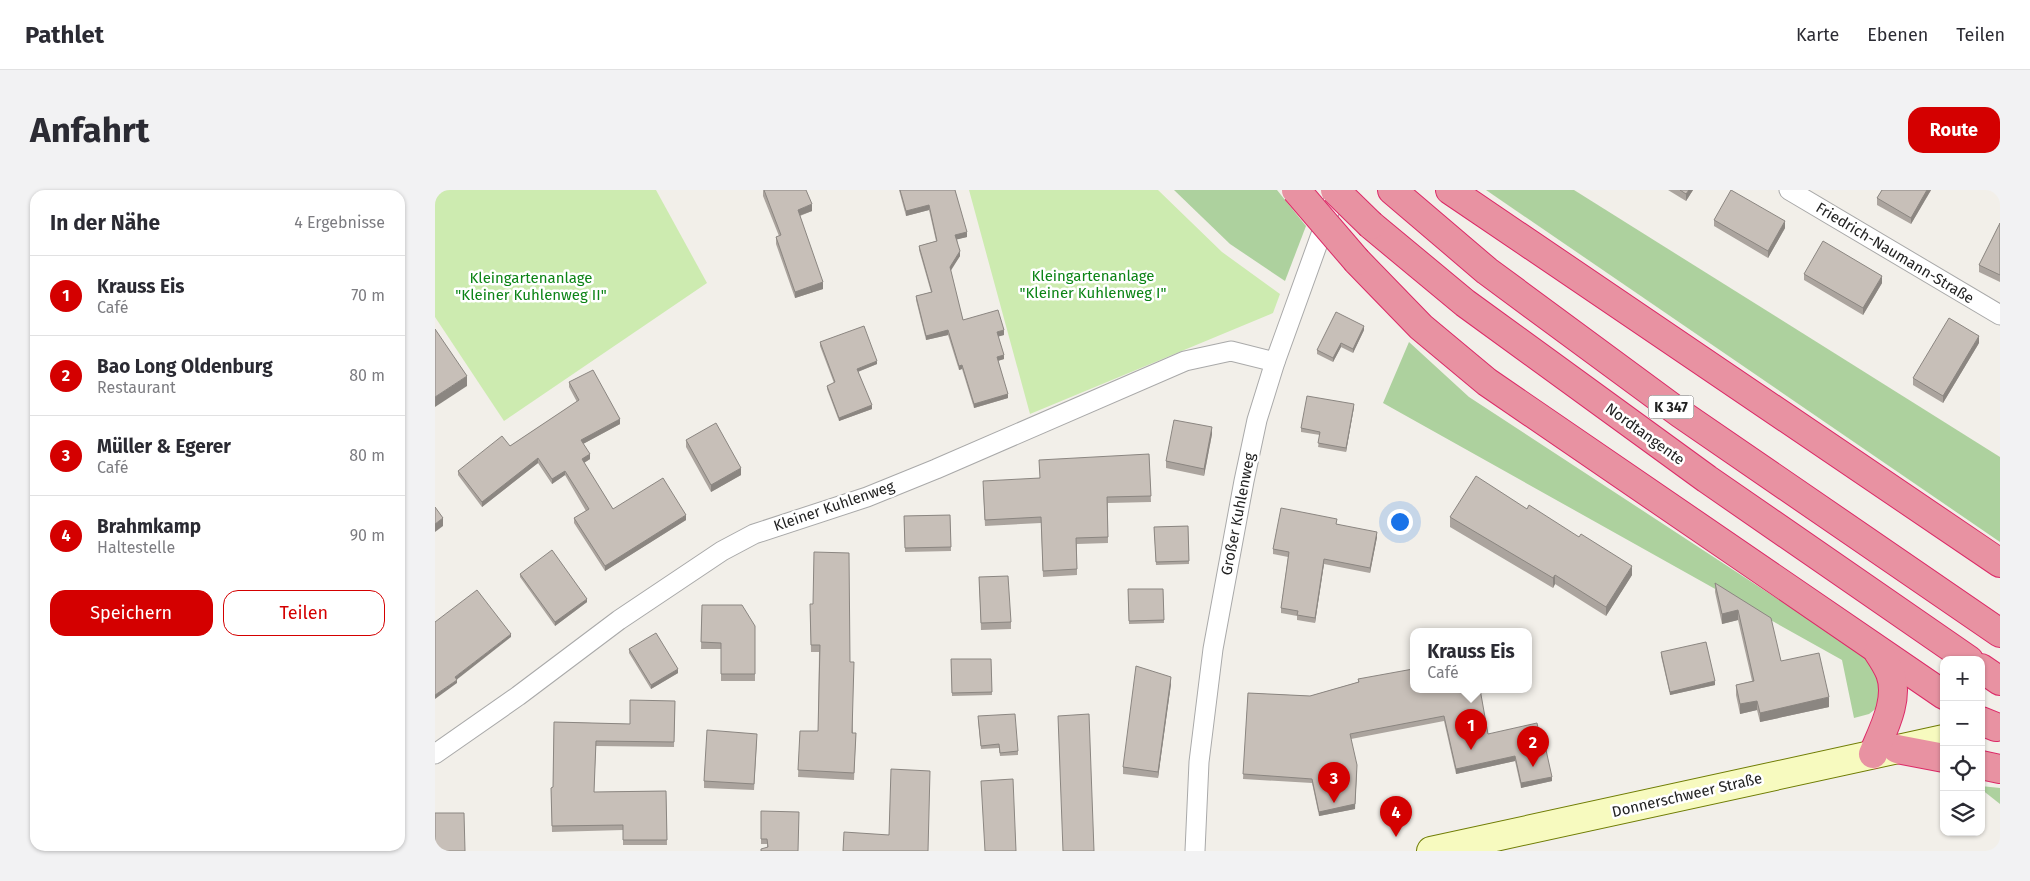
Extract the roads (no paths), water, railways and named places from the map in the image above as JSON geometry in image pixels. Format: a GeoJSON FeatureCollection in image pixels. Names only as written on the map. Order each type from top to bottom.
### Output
{"type":"FeatureCollection","features":[{"type":"Feature","properties":{"kind":"highway"},"geometry":{"type":"LineString","coordinates":[[1296,190],[1357,261],[1421,327],[1487,382],[1878,652],[1940,692]]}},
{"type":"Feature","properties":{"kind":"highway","name":"Nordtangente"},"geometry":{"type":"LineString","coordinates":[[1336,190],[1371,225],[1465,303],[1707,479],[1963,656]]}},
{"type":"Feature","properties":{"kind":"highway","name":"K 347"},"geometry":{"type":"LineString","coordinates":[[1392,190],[1487,271],[1681,414],[2000,633]]}},
{"type":"Feature","properties":{"kind":"highway"},"geometry":{"type":"LineString","coordinates":[[1450,190],[2000,563]]}},
{"type":"Feature","properties":{"kind":"highway"},"geometry":{"type":"LineString","coordinates":[[1878,652],[1890,674],[1891,695],[1885,752],[1940,758]]}},
{"type":"Feature","properties":{"kind":"highway"},"geometry":{"type":"LineString","coordinates":[[1985,671],[2000,681]]}},
{"type":"Feature","properties":{"kind":"highway"},"geometry":{"type":"LineString","coordinates":[[1985,766],[2000,769]]}},
{"type":"Feature","properties":{"kind":"main road","name":"Donnerschweer Straße"},"geometry":{"type":"LineString","coordinates":[[1431,851],[1940,740]]}},
{"type":"Feature","properties":{"kind":"street","name":"Großer Kuhlenweg"},"geometry":{"type":"LineString","coordinates":[[1195,851],[1199,762],[1213,649],[1253,437],[1275,362],[1336,190]]}},
{"type":"Feature","properties":{"kind":"street","name":"Friedrich-Naumann-Straße"},"geometry":{"type":"LineString","coordinates":[[1789,190],[2000,315]]}},
{"type":"Feature","properties":{"kind":"street","name":"Kleiner Kuhlenweg"},"geometry":{"type":"LineString","coordinates":[[435,754],[665,588],[721,550],[754,534],[867,497],[1185,361],[1231,351],[1275,362]]}},
{"type":"Feature","properties":{"kind":"place","name":"Krauss Eis"},"geometry":{"type":"Point","coordinates":[1471,750]}},
{"type":"Feature","properties":{"kind":"place","name":"Bao Long Oldenburg"},"geometry":{"type":"Point","coordinates":[1533,767]}},
{"type":"Feature","properties":{"kind":"place","name":"Müller & Egerer"},"geometry":{"type":"Point","coordinates":[1334,803]}},
{"type":"Feature","properties":{"kind":"place","name":"Brahmkamp"},"geometry":{"type":"Point","coordinates":[1396,837]}},
{"type":"Feature","properties":{"kind":"park label","name":"Kleingartenanlage \"Kleiner Kuhlenweg I\""},"geometry":{"type":"Point","coordinates":[1093,284]}},
{"type":"Feature","properties":{"kind":"park label","name":"Kleingartenanlage \"Kleiner Kuhlenweg II\""},"geometry":{"type":"Point","coordinates":[531,286]}}]}
